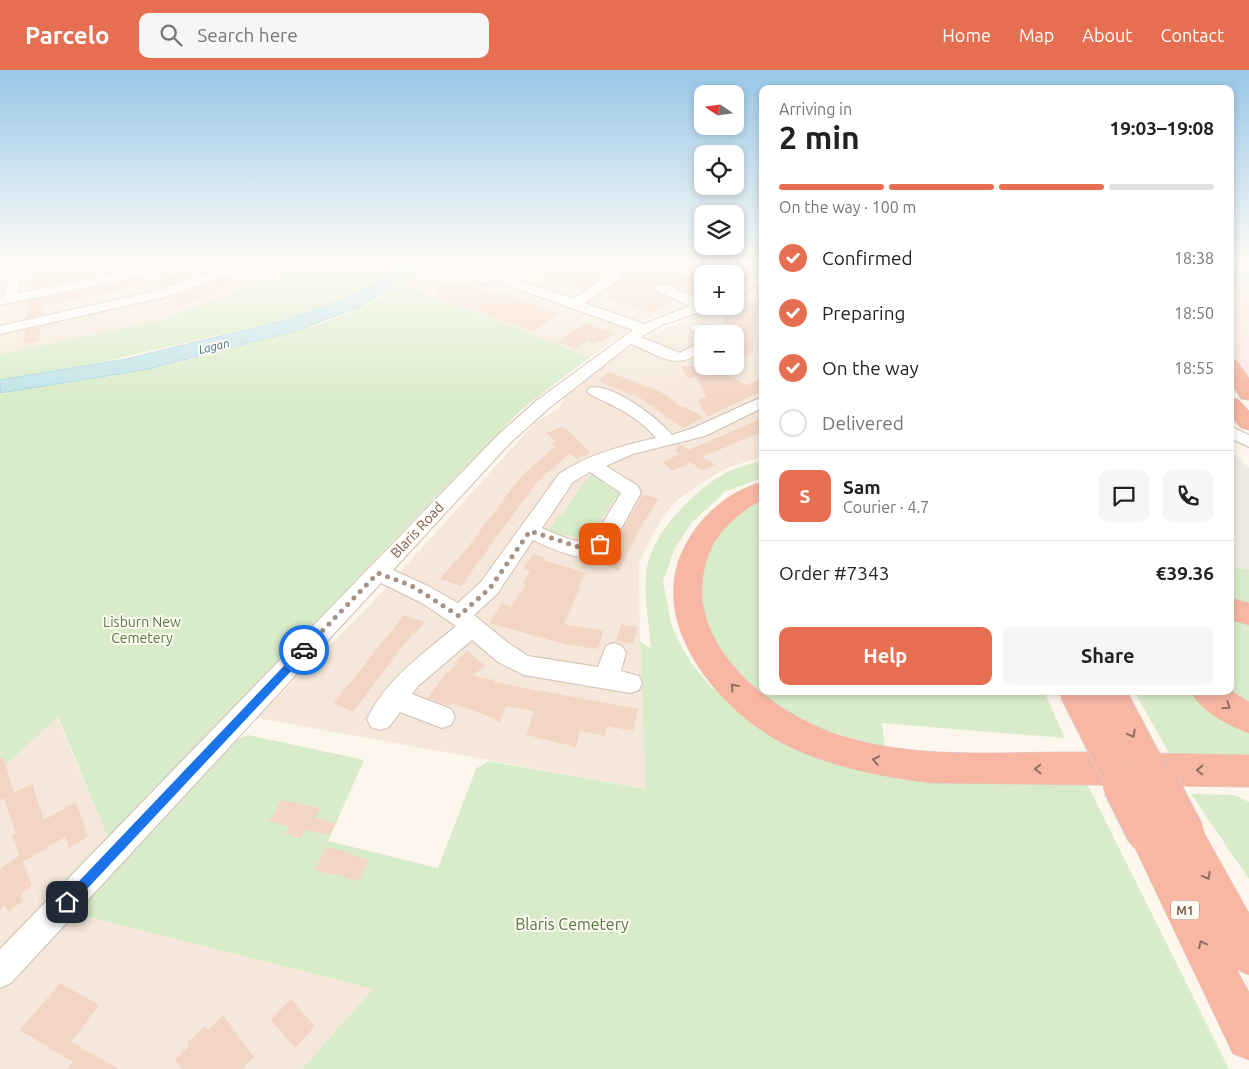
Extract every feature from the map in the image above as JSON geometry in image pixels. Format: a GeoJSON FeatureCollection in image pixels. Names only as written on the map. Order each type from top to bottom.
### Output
{"type":"FeatureCollection","features":[{"type":"Feature","properties":{"kind":"highway"},"geometry":{"type":"LineString","coordinates":[[1234,375],[1249,394]]}},
{"type":"Feature","properties":{"kind":"highway"},"geometry":{"type":"LineString","coordinates":[[1234,408],[1249,423]]}},
{"type":"Feature","properties":{"kind":"highway"},"geometry":{"type":"LineString","coordinates":[[759,492],[730,508],[714,522],[700,540],[688,577],[688,598],[692,620],[701,644],[718,670],[739,693],[789,730],[820,746],[848,754],[918,766],[1001,769],[1249,771]]}},
{"type":"Feature","properties":{"kind":"highway"},"geometry":{"type":"LineString","coordinates":[[1234,610],[1249,614]]}},
{"type":"Feature","properties":{"kind":"highway","name":"M1"},"geometry":{"type":"LineString","coordinates":[[1078,695],[1165,833],[1249,954]]}},
{"type":"Feature","properties":{"kind":"highway","name":"M1"},"geometry":{"type":"LineString","coordinates":[[1112,695],[1165,833],[1249,1038]]}},
{"type":"Feature","properties":{"kind":"highway"},"geometry":{"type":"LineString","coordinates":[[1212,695],[1227,706],[1249,718]]}},
{"type":"Feature","properties":{"kind":"street"},"geometry":{"type":"LineString","coordinates":[[8,309],[7,329],[97,309]]}},
{"type":"Feature","properties":{"kind":"street"},"geometry":{"type":"LineString","coordinates":[[587,309],[637,333],[678,358],[685,357],[694,351]]}},
{"type":"Feature","properties":{"kind":"street"},"geometry":{"type":"LineString","coordinates":[[692,309],[709,320]]}},
{"type":"Feature","properties":{"kind":"street","name":"Blaris Road"},"geometry":{"type":"LineString","coordinates":[[0,972],[503,440],[542,405],[637,333],[709,320]]}},
{"type":"Feature","properties":{"kind":"street"},"geometry":{"type":"LineString","coordinates":[[598,397],[639,411],[655,425],[667,440]]}},
{"type":"Feature","properties":{"kind":"street"},"geometry":{"type":"LineString","coordinates":[[380,718],[408,679],[465,622],[566,478],[576,471],[628,450],[699,432],[759,403]]}},
{"type":"Feature","properties":{"kind":"street"},"geometry":{"type":"LineString","coordinates":[[1234,433],[1249,442]]}},
{"type":"Feature","properties":{"kind":"street"},"geometry":{"type":"LineString","coordinates":[[530,531],[588,550],[600,544],[632,493],[632,490],[591,465]]}},
{"type":"Feature","properties":{"kind":"street"},"geometry":{"type":"LineString","coordinates":[[378,573],[412,586],[465,622],[512,659],[524,665],[618,681],[614,652]]}},
{"type":"Feature","properties":{"kind":"street"},"geometry":{"type":"LineString","coordinates":[[394,698],[442,717]]}},
{"type":"Feature","properties":{"kind":"shaded area"},"geometry":{"type":"Polygon","coordinates":[[[0,309],[190,309],[158,321],[0,354],[0,309]]]}},
{"type":"Feature","properties":{"kind":"shaded area"},"geometry":{"type":"Polygon","coordinates":[[[466,309],[684,309],[642,321],[590,357],[466,309]]]}},
{"type":"Feature","properties":{"kind":"shaded area"},"geometry":{"type":"Polygon","coordinates":[[[744,309],[759,309],[759,458],[726,468],[678,499],[666,513],[652,535],[639,564],[640,642],[647,789],[257,718],[372,603],[534,424],[560,407],[568,391],[648,337],[697,315],[744,315],[744,309]]]}},
{"type":"Feature","properties":{"kind":"shaded area"},"geometry":{"type":"Polygon","coordinates":[[[1234,309],[1249,309],[1249,378],[1234,365],[1234,309]]]}},
{"type":"Feature","properties":{"kind":"shaded area"},"geometry":{"type":"Polygon","coordinates":[[[1234,454],[1249,468],[1249,569],[1234,568],[1234,454]]]}},
{"type":"Feature","properties":{"kind":"shaded area"},"geometry":{"type":"Polygon","coordinates":[[[57,717],[109,840],[73,913],[373,989],[302,1069],[0,1069],[0,770],[57,717]]]}},
{"type":"Feature","properties":{"kind":"green space"},"geometry":{"type":"Polygon","coordinates":[[[190,309],[318,309],[276,322],[98,363],[0,380],[0,354],[158,321],[190,309]]]}},
{"type":"Feature","properties":{"kind":"green space","name":"Lisburn New Cemetery"},"geometry":{"type":"Polygon","coordinates":[[[360,309],[466,309],[590,357],[522,409],[392,542],[109,840],[58,717],[0,770],[0,394],[164,366],[267,339],[360,309]]]}},
{"type":"Feature","properties":{"kind":"green space","name":"Blaris Cemetery"},"geometry":{"type":"Polygon","coordinates":[[[759,461],[759,479],[724,492],[692,522],[674,550],[663,581],[671,624],[691,663],[711,687],[768,730],[1087,784],[1229,1069],[302,1069],[373,989],[73,913],[232,742],[248,735],[364,760],[328,841],[438,868],[476,769],[488,761],[646,789],[640,642],[651,648],[646,593],[646,575],[649,560],[664,529],[676,514],[717,478],[759,461]]]}},
{"type":"Feature","properties":{"kind":"green space"},"geometry":{"type":"Polygon","coordinates":[[[597,473],[604,477],[602,482],[611,488],[617,485],[622,489],[622,499],[615,498],[594,530],[600,534],[592,539],[578,542],[577,537],[565,535],[561,538],[551,533],[549,530],[558,516],[562,515],[582,484],[589,479],[589,476],[597,473]]]}},
{"type":"Feature","properties":{"kind":"green space"},"geometry":{"type":"Polygon","coordinates":[[[759,502],[759,694],[735,671],[718,648],[706,623],[700,595],[703,565],[706,557],[722,529],[733,517],[759,502]]]}},
{"type":"Feature","properties":{"kind":"green space"},"geometry":{"type":"Polygon","coordinates":[[[1234,568],[1249,569],[1249,608],[1234,604],[1234,568]]]}},
{"type":"Feature","properties":{"kind":"green space"},"geometry":{"type":"Polygon","coordinates":[[[1234,616],[1249,619],[1249,704],[1234,694],[1234,616]]]}},
{"type":"Feature","properties":{"kind":"green space"},"geometry":{"type":"Polygon","coordinates":[[[760,695],[1046,695],[1065,738],[882,723],[885,747],[807,723],[760,695]]]}},
{"type":"Feature","properties":{"kind":"green space"},"geometry":{"type":"Polygon","coordinates":[[[1136,695],[1204,695],[1249,725],[1249,760],[1173,760],[1136,695]]]}},
{"type":"Feature","properties":{"kind":"green space"},"geometry":{"type":"Polygon","coordinates":[[[1191,794],[1235,795],[1249,802],[1249,879],[1191,794]]]}},
{"type":"Feature","properties":{"kind":"water","name":"Lagan"},"geometry":{"type":"Polygon","coordinates":[[[320,309],[357,309],[292,332],[144,370],[0,393],[0,380],[126,359],[286,320],[320,309]]]}},
{"type":"Feature","properties":{"kind":"building"},"geometry":{"type":"Polygon","coordinates":[[[28,309],[41,309],[41,315],[27,318],[28,309]]]}},
{"type":"Feature","properties":{"kind":"building"},"geometry":{"type":"Polygon","coordinates":[[[471,309],[545,309],[560,314],[533,331],[471,309]]]}},
{"type":"Feature","properties":{"kind":"building"},"geometry":{"type":"Polygon","coordinates":[[[639,309],[659,309],[652,313],[639,309]]]}},
{"type":"Feature","properties":{"kind":"building"},"geometry":{"type":"Polygon","coordinates":[[[744,309],[757,309],[753,352],[744,357],[744,325],[727,325],[722,315],[728,315],[735,320],[735,315],[744,315],[744,309]]]}},
{"type":"Feature","properties":{"kind":"building"},"geometry":{"type":"Polygon","coordinates":[[[585,323],[614,333],[608,335],[611,337],[593,344],[588,340],[575,349],[557,342],[585,323]]]}},
{"type":"Feature","properties":{"kind":"building"},"geometry":{"type":"Polygon","coordinates":[[[40,327],[39,341],[23,344],[25,330],[40,327]]]}},
{"type":"Feature","properties":{"kind":"building"},"geometry":{"type":"Polygon","coordinates":[[[681,366],[694,366],[694,375],[729,375],[746,385],[759,379],[759,392],[707,417],[698,400],[706,397],[696,377],[687,378],[681,366]]]}},
{"type":"Feature","properties":{"kind":"building"},"geometry":{"type":"Polygon","coordinates":[[[609,372],[659,391],[682,407],[684,406],[704,418],[683,428],[633,393],[632,395],[598,381],[609,372]]]}},
{"type":"Feature","properties":{"kind":"building"},"geometry":{"type":"Polygon","coordinates":[[[759,419],[759,433],[702,457],[715,465],[702,471],[691,462],[673,471],[662,462],[680,454],[675,450],[679,444],[689,450],[759,419]]]}},
{"type":"Feature","properties":{"kind":"building"},"geometry":{"type":"Polygon","coordinates":[[[562,427],[567,429],[591,453],[576,459],[570,453],[537,482],[461,586],[440,579],[458,560],[522,475],[555,447],[551,443],[555,441],[546,433],[562,427]]]}},
{"type":"Feature","properties":{"kind":"building"},"geometry":{"type":"Polygon","coordinates":[[[643,494],[659,499],[643,523],[619,570],[599,564],[617,540],[643,494]]]}},
{"type":"Feature","properties":{"kind":"building"},"geometry":{"type":"Polygon","coordinates":[[[533,554],[545,558],[544,560],[586,573],[578,586],[580,587],[564,624],[603,631],[598,649],[564,644],[489,623],[502,604],[511,607],[526,584],[523,583],[530,571],[523,569],[533,554]]]}},
{"type":"Feature","properties":{"kind":"building"},"geometry":{"type":"Polygon","coordinates":[[[404,615],[424,622],[415,634],[413,633],[353,712],[334,703],[404,615]]]}},
{"type":"Feature","properties":{"kind":"building"},"geometry":{"type":"Polygon","coordinates":[[[621,624],[638,627],[633,644],[616,641],[621,624]]]}},
{"type":"Feature","properties":{"kind":"building"},"geometry":{"type":"Polygon","coordinates":[[[467,651],[485,665],[473,676],[494,680],[494,682],[638,709],[633,731],[607,726],[605,736],[580,731],[576,747],[526,735],[534,711],[506,706],[500,723],[486,715],[451,703],[449,706],[428,698],[444,675],[458,664],[455,662],[467,651]]]}},
{"type":"Feature","properties":{"kind":"building"},"geometry":{"type":"Polygon","coordinates":[[[3,757],[14,793],[32,783],[44,820],[76,802],[88,836],[69,848],[65,837],[23,862],[32,886],[21,894],[23,901],[8,912],[5,905],[0,909],[0,869],[19,856],[12,835],[16,833],[4,798],[0,800],[0,758],[3,757]]]}},
{"type":"Feature","properties":{"kind":"building"},"geometry":{"type":"Polygon","coordinates":[[[281,800],[320,808],[315,818],[336,823],[330,835],[305,830],[301,838],[285,834],[289,826],[269,822],[281,800]]]}},
{"type":"Feature","properties":{"kind":"building"},"geometry":{"type":"Polygon","coordinates":[[[326,847],[352,853],[351,855],[369,860],[359,881],[315,870],[326,847]]]}},
{"type":"Feature","properties":{"kind":"building"},"geometry":{"type":"Polygon","coordinates":[[[60,983],[99,1005],[71,1042],[119,1069],[67,1069],[73,1062],[20,1030],[60,983]]]}},
{"type":"Feature","properties":{"kind":"building"},"geometry":{"type":"Polygon","coordinates":[[[291,999],[315,1026],[295,1048],[271,1020],[291,999]]]}},
{"type":"Feature","properties":{"kind":"building"},"geometry":{"type":"Polygon","coordinates":[[[223,1015],[254,1057],[242,1069],[182,1069],[175,1060],[189,1046],[187,1043],[205,1026],[208,1030],[223,1015]]]}},
{"type":"Feature","properties":{"kind":"way so far"},"geometry":{"type":"LineString","coordinates":[[304,650],[378,573],[412,586],[459,616],[490,588],[530,531],[588,550],[600,544]]}},
{"type":"Feature","properties":{"kind":"route"},"geometry":{"type":"LineString","coordinates":[[67,902],[304,650]]}}]}
